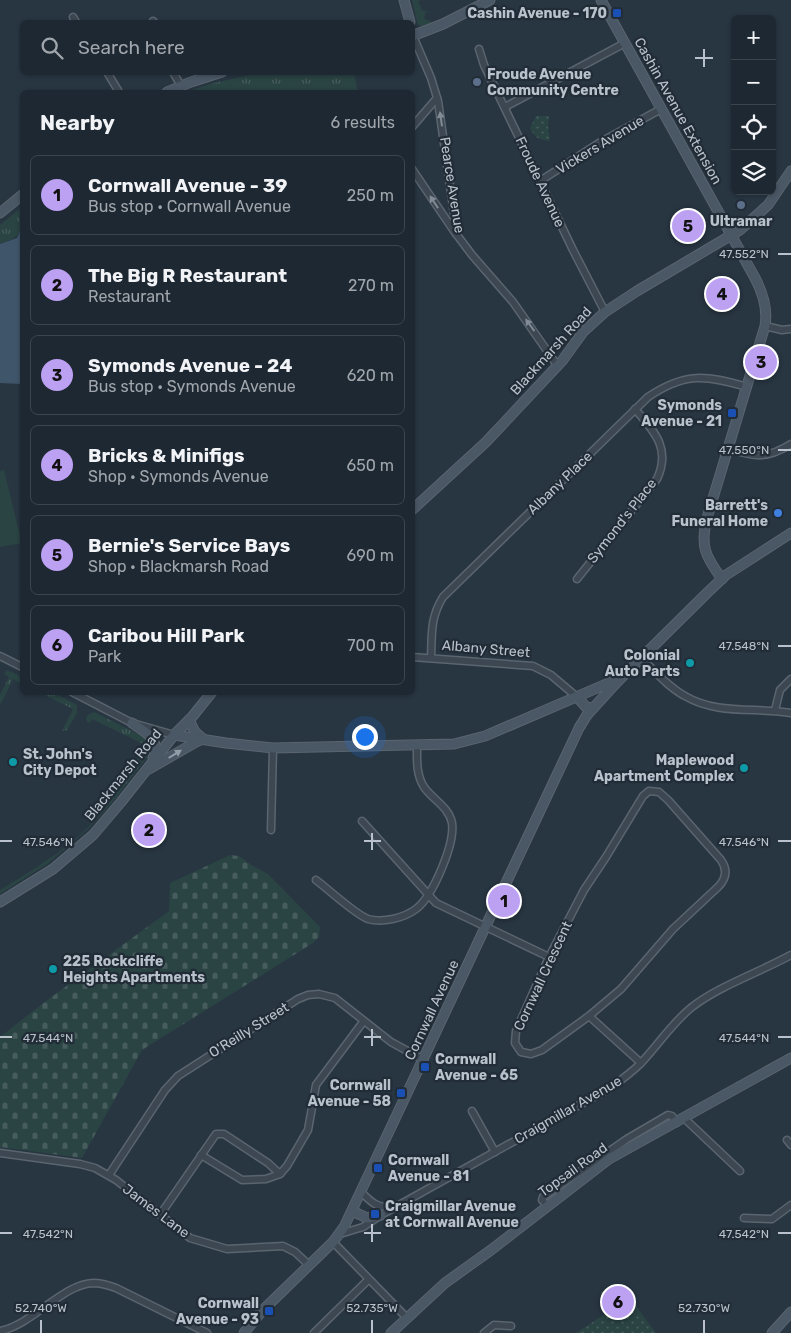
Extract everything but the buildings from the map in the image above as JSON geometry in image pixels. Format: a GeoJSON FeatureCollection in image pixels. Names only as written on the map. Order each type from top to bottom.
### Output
{"type":"FeatureCollection","features":[{"type":"Feature","properties":{"kind":"street"},"geometry":{"type":"LineString","coordinates":[[404,0],[409,20]]}},
{"type":"Feature","properties":{"kind":"street"},"geometry":{"type":"LineString","coordinates":[[415,35],[443,24],[490,0]]}},
{"type":"Feature","properties":{"kind":"street","name":"Cashin Avenue Extension"},"geometry":{"type":"LineString","coordinates":[[601,0],[762,292],[766,312],[765,326],[710,508],[704,536],[706,554],[722,579]]}},
{"type":"Feature","properties":{"kind":"street","name":"Pearce Avenue"},"geometry":{"type":"LineString","coordinates":[[415,41],[438,98],[457,235],[513,302],[557,365]]}},
{"type":"Feature","properties":{"kind":"street"},"geometry":{"type":"LineString","coordinates":[[505,107],[625,42]]}},
{"type":"Feature","properties":{"kind":"street","name":"Froude Avenue"},"geometry":{"type":"LineString","coordinates":[[480,49],[484,65],[605,312]]}},
{"type":"Feature","properties":{"kind":"street"},"geometry":{"type":"LineString","coordinates":[[109,75],[118,90]]}},
{"type":"Feature","properties":{"kind":"street"},"geometry":{"type":"LineString","coordinates":[[175,75],[181,86]]}},
{"type":"Feature","properties":{"kind":"street"},"geometry":{"type":"LineString","coordinates":[[172,90],[213,75]]}},
{"type":"Feature","properties":{"kind":"street"},"geometry":{"type":"LineString","coordinates":[[415,124],[438,98]]}},
{"type":"Feature","properties":{"kind":"street","name":"Vickers Avenue"},"geometry":{"type":"LineString","coordinates":[[540,181],[599,143],[661,109]]}},
{"type":"Feature","properties":{"kind":"street","name":"Blackmarsh Road"},"geometry":{"type":"LineString","coordinates":[[415,507],[486,442],[557,365],[582,332],[605,312],[731,235],[762,212],[791,171]]}},
{"type":"Feature","properties":{"kind":"street"},"geometry":{"type":"LineString","coordinates":[[415,173],[457,235]]}},
{"type":"Feature","properties":{"kind":"street"},"geometry":{"type":"LineString","coordinates":[[0,213],[20,197]]}},
{"type":"Feature","properties":{"kind":"street"},"geometry":{"type":"LineString","coordinates":[[765,326],[782,330],[791,329]]}},
{"type":"Feature","properties":{"kind":"street","name":"Albany Place"},"geometry":{"type":"LineString","coordinates":[[431,658],[434,616],[443,597],[648,397],[669,385],[691,378],[714,378],[747,387]]}},
{"type":"Feature","properties":{"kind":"street","name":"Symond's Place"},"geometry":{"type":"LineString","coordinates":[[577,579],[657,479],[662,467],[663,456],[654,430],[635,410]]}},
{"type":"Feature","properties":{"kind":"street"},"geometry":{"type":"LineString","coordinates":[[729,449],[762,456],[771,455],[791,444]]}},
{"type":"Feature","properties":{"kind":"street","name":"Cornwall Avenue"},"geometry":{"type":"LineString","coordinates":[[244,1333],[262,1311],[340,1234],[362,1192],[394,1120],[580,728],[593,708],[618,680],[722,579],[791,533]]}},
{"type":"Feature","properties":{"kind":"street"},"geometry":{"type":"LineString","coordinates":[[0,656],[20,666]]}},
{"type":"Feature","properties":{"kind":"street","name":"Albany Street"},"geometry":{"type":"LineString","coordinates":[[415,657],[533,666],[551,675],[586,707],[593,708]]}},
{"type":"Feature","properties":{"kind":"street"},"geometry":{"type":"LineString","coordinates":[[641,658],[676,691],[698,703],[714,707],[775,710],[791,713]]}},
{"type":"Feature","properties":{"kind":"street"},"geometry":{"type":"LineString","coordinates":[[775,710],[780,690],[791,679]]}},
{"type":"Feature","properties":{"kind":"street"},"geometry":{"type":"LineString","coordinates":[[132,723],[174,734],[273,748],[454,744],[470,741],[618,680]]}},
{"type":"Feature","properties":{"kind":"street"},"geometry":{"type":"LineString","coordinates":[[78,695],[132,723],[151,736],[155,742],[155,754],[147,770]]}},
{"type":"Feature","properties":{"kind":"street","name":"Blackmarsh Road"},"geometry":{"type":"LineString","coordinates":[[0,902],[44,876],[93,835],[174,734],[189,720],[210,695]]}},
{"type":"Feature","properties":{"kind":"street"},"geometry":{"type":"LineString","coordinates":[[189,720],[195,732],[203,739]]}},
{"type":"Feature","properties":{"kind":"street"},"geometry":{"type":"LineString","coordinates":[[147,770],[203,739]]}},
{"type":"Feature","properties":{"kind":"street"},"geometry":{"type":"LineString","coordinates":[[316,880],[363,916],[375,920],[394,918],[409,913],[416,909],[428,895],[449,850],[452,828],[449,814],[425,788],[419,776],[417,746]]}},
{"type":"Feature","properties":{"kind":"street"},"geometry":{"type":"LineString","coordinates":[[271,830],[273,748]]}},
{"type":"Feature","properties":{"kind":"street","name":"Cornwall Crescent"},"geometry":{"type":"LineString","coordinates":[[650,792],[659,792],[722,860],[725,876],[718,887],[673,929],[621,989],[589,1016],[545,1048],[535,1053],[527,1054],[521,1052],[516,1047],[514,1040],[516,1031],[550,957],[584,890],[643,796],[650,792]]}},
{"type":"Feature","properties":{"kind":"street"},"geometry":{"type":"LineString","coordinates":[[362,821],[436,903],[550,957]]}},
{"type":"Feature","properties":{"kind":"street","name":"Craigmillar Avenue"},"geometry":{"type":"LineString","coordinates":[[340,1234],[363,1227],[381,1215],[610,1088],[630,1075],[678,1019],[693,1006],[713,993],[791,955]]}},
{"type":"Feature","properties":{"kind":"street","name":"O'Reilly Street"},"geometry":{"type":"LineString","coordinates":[[109,1175],[166,1090],[178,1076],[298,999],[314,994],[330,995],[339,1000],[363,1022],[391,1042],[424,1060]]}},
{"type":"Feature","properties":{"kind":"street"},"geometry":{"type":"LineString","coordinates":[[589,1016],[641,1063]]}},
{"type":"Feature","properties":{"kind":"street"},"geometry":{"type":"LineString","coordinates":[[200,1155],[242,1180],[266,1179],[280,1174],[287,1166],[308,1130],[314,1092],[318,1081],[363,1022]]}},
{"type":"Feature","properties":{"kind":"street","name":"Topsail Road"},"geometry":{"type":"LineString","coordinates":[[391,1333],[444,1282],[491,1250],[609,1158],[791,1058]]}},
{"type":"Feature","properties":{"kind":"street"},"geometry":{"type":"LineString","coordinates":[[472,1111],[495,1152]]}},
{"type":"Feature","properties":{"kind":"street"},"geometry":{"type":"LineString","coordinates":[[680,1120],[740,1171]]}},
{"type":"Feature","properties":{"kind":"street"},"geometry":{"type":"LineString","coordinates":[[160,1215],[214,1135],[222,1134],[271,1165],[280,1174]]}},
{"type":"Feature","properties":{"kind":"street","name":"James Lane"},"geometry":{"type":"LineString","coordinates":[[0,1153],[96,1168],[109,1175],[190,1238],[208,1245],[236,1250],[283,1246],[295,1252],[309,1265]]}},
{"type":"Feature","properties":{"kind":"street","name":"Craigmillar Avenue"},"geometry":{"type":"LineString","coordinates":[[362,1192],[379,1207],[390,1207],[406,1201]]}},
{"type":"Feature","properties":{"kind":"street"},"geometry":{"type":"LineString","coordinates":[[744,1218],[772,1219],[791,1205]]}},
{"type":"Feature","properties":{"kind":"street"},"geometry":{"type":"LineString","coordinates":[[352,1211],[368,1218],[381,1215]]}},
{"type":"Feature","properties":{"kind":"street"},"geometry":{"type":"LineString","coordinates":[[333,1242],[406,1318]]}},
{"type":"Feature","properties":{"kind":"street"},"geometry":{"type":"LineString","coordinates":[[314,1333],[368,1280]]}},
{"type":"Feature","properties":{"kind":"street"},"geometry":{"type":"LineString","coordinates":[[0,1331],[22,1322],[78,1286],[91,1283],[116,1288],[207,1333]]}},
{"type":"Feature","properties":{"kind":"street"},"geometry":{"type":"LineString","coordinates":[[772,1333],[791,1312]]}},
{"type":"Feature","properties":{"kind":"street"},"geometry":{"type":"LineString","coordinates":[[484,1333],[494,1325],[511,1326]]}},
{"type":"Feature","properties":{"kind":"green space"},"geometry":{"type":"Polygon","coordinates":[[[412,0],[421,0],[418,2],[421,10],[433,13],[426,12],[424,19],[432,22],[423,26],[418,25],[412,0]]]}},
{"type":"Feature","properties":{"kind":"green space"},"geometry":{"type":"Polygon","coordinates":[[[251,75],[354,75],[358,90],[192,90],[251,75]]]}},
{"type":"Feature","properties":{"kind":"green space"},"geometry":{"type":"Polygon","coordinates":[[[536,116],[549,116],[550,141],[538,138],[530,128],[536,116]]]}},
{"type":"Feature","properties":{"kind":"green space"},"geometry":{"type":"Polygon","coordinates":[[[20,209],[20,232],[18,235],[0,244],[0,225],[20,209]]]}},
{"type":"Feature","properties":{"kind":"green space"},"geometry":{"type":"Polygon","coordinates":[[[4,470],[20,535],[20,543],[0,547],[0,471],[4,470]]]}},
{"type":"Feature","properties":{"kind":"green space"},"geometry":{"type":"Polygon","coordinates":[[[7,670],[20,676],[20,683],[13,679],[1,704],[0,695],[9,677],[4,674],[7,670]]]}},
{"type":"Feature","properties":{"kind":"green space"},"geometry":{"type":"Polygon","coordinates":[[[44,695],[58,695],[77,705],[77,713],[67,730],[62,731],[73,709],[44,695]]]}},
{"type":"Feature","properties":{"kind":"green space"},"geometry":{"type":"Polygon","coordinates":[[[94,712],[148,739],[152,746],[151,752],[114,800],[89,828],[47,864],[0,894],[0,890],[57,853],[95,820],[116,792],[145,745],[92,719],[90,723],[87,722],[86,718],[88,715],[94,712]]]}},
{"type":"Feature","properties":{"kind":"green space"},"geometry":{"type":"Polygon","coordinates":[[[230,855],[239,856],[268,874],[320,927],[319,937],[313,943],[142,1050],[82,1158],[0,1147],[0,1037],[169,911],[170,883],[230,855]]]}},
{"type":"Feature","properties":{"kind":"green space"},"geometry":{"type":"Polygon","coordinates":[[[620,1285],[656,1333],[576,1333],[608,1312],[600,1293],[620,1285]]]}},
{"type":"Feature","properties":{"kind":"water"},"geometry":{"type":"Polygon","coordinates":[[[20,231],[20,384],[0,383],[0,244],[17,238],[20,231]]]}},
{"type":"Feature","properties":{"kind":"place","name":"Cashin Avenue - 170"},"geometry":{"type":"Point","coordinates":[617,13]}},
{"type":"Feature","properties":{"kind":"place","name":"Froude Avenue Community Centre"},"geometry":{"type":"Point","coordinates":[477,82]}},
{"type":"Feature","properties":{"kind":"place","name":"Ultramar"},"geometry":{"type":"Point","coordinates":[741,205]}},
{"type":"Feature","properties":{"kind":"place","name":"Bernie's Service Bays"},"geometry":{"type":"Point","coordinates":[688,226]}},
{"type":"Feature","properties":{"kind":"place","name":"Bricks & Minifigs"},"geometry":{"type":"Point","coordinates":[722,294]}},
{"type":"Feature","properties":{"kind":"place","name":"Symonds Avenue - 24"},"geometry":{"type":"Point","coordinates":[761,362]}},
{"type":"Feature","properties":{"kind":"place","name":"Symonds Avenue - 21"},"geometry":{"type":"Point","coordinates":[732,413]}},
{"type":"Feature","properties":{"kind":"place","name":"Barrett's Funeral Home"},"geometry":{"type":"Point","coordinates":[778,513]}},
{"type":"Feature","properties":{"kind":"place","name":"Colonial Auto Parts"},"geometry":{"type":"Point","coordinates":[690,663]}},
{"type":"Feature","properties":{"kind":"place","name":"St. John's City Depot"},"geometry":{"type":"Point","coordinates":[13,762]}},
{"type":"Feature","properties":{"kind":"place","name":"Maplewood Apartment Complex"},"geometry":{"type":"Point","coordinates":[744,768]}},
{"type":"Feature","properties":{"kind":"place","name":"The Big R Restaurant"},"geometry":{"type":"Point","coordinates":[149,830]}},
{"type":"Feature","properties":{"kind":"place","name":"Cornwall Avenue - 39"},"geometry":{"type":"Point","coordinates":[504,901]}},
{"type":"Feature","properties":{"kind":"place","name":"225 Rockcliffe Heights Apartments"},"geometry":{"type":"Point","coordinates":[53,969]}},
{"type":"Feature","properties":{"kind":"place","name":"Cornwall Avenue - 65"},"geometry":{"type":"Point","coordinates":[425,1067]}},
{"type":"Feature","properties":{"kind":"place","name":"Cornwall Avenue - 58"},"geometry":{"type":"Point","coordinates":[401,1093]}},
{"type":"Feature","properties":{"kind":"place","name":"Cornwall Avenue - 81"},"geometry":{"type":"Point","coordinates":[378,1168]}},
{"type":"Feature","properties":{"kind":"place","name":"Craigmillar Avenue at Cornwall Avenue"},"geometry":{"type":"Point","coordinates":[375,1214]}},
{"type":"Feature","properties":{"kind":"place","name":"Caribou Hill Park"},"geometry":{"type":"Point","coordinates":[618,1302]}},
{"type":"Feature","properties":{"kind":"place","name":"Cornwall Avenue - 93"},"geometry":{"type":"Point","coordinates":[269,1311]}}]}
